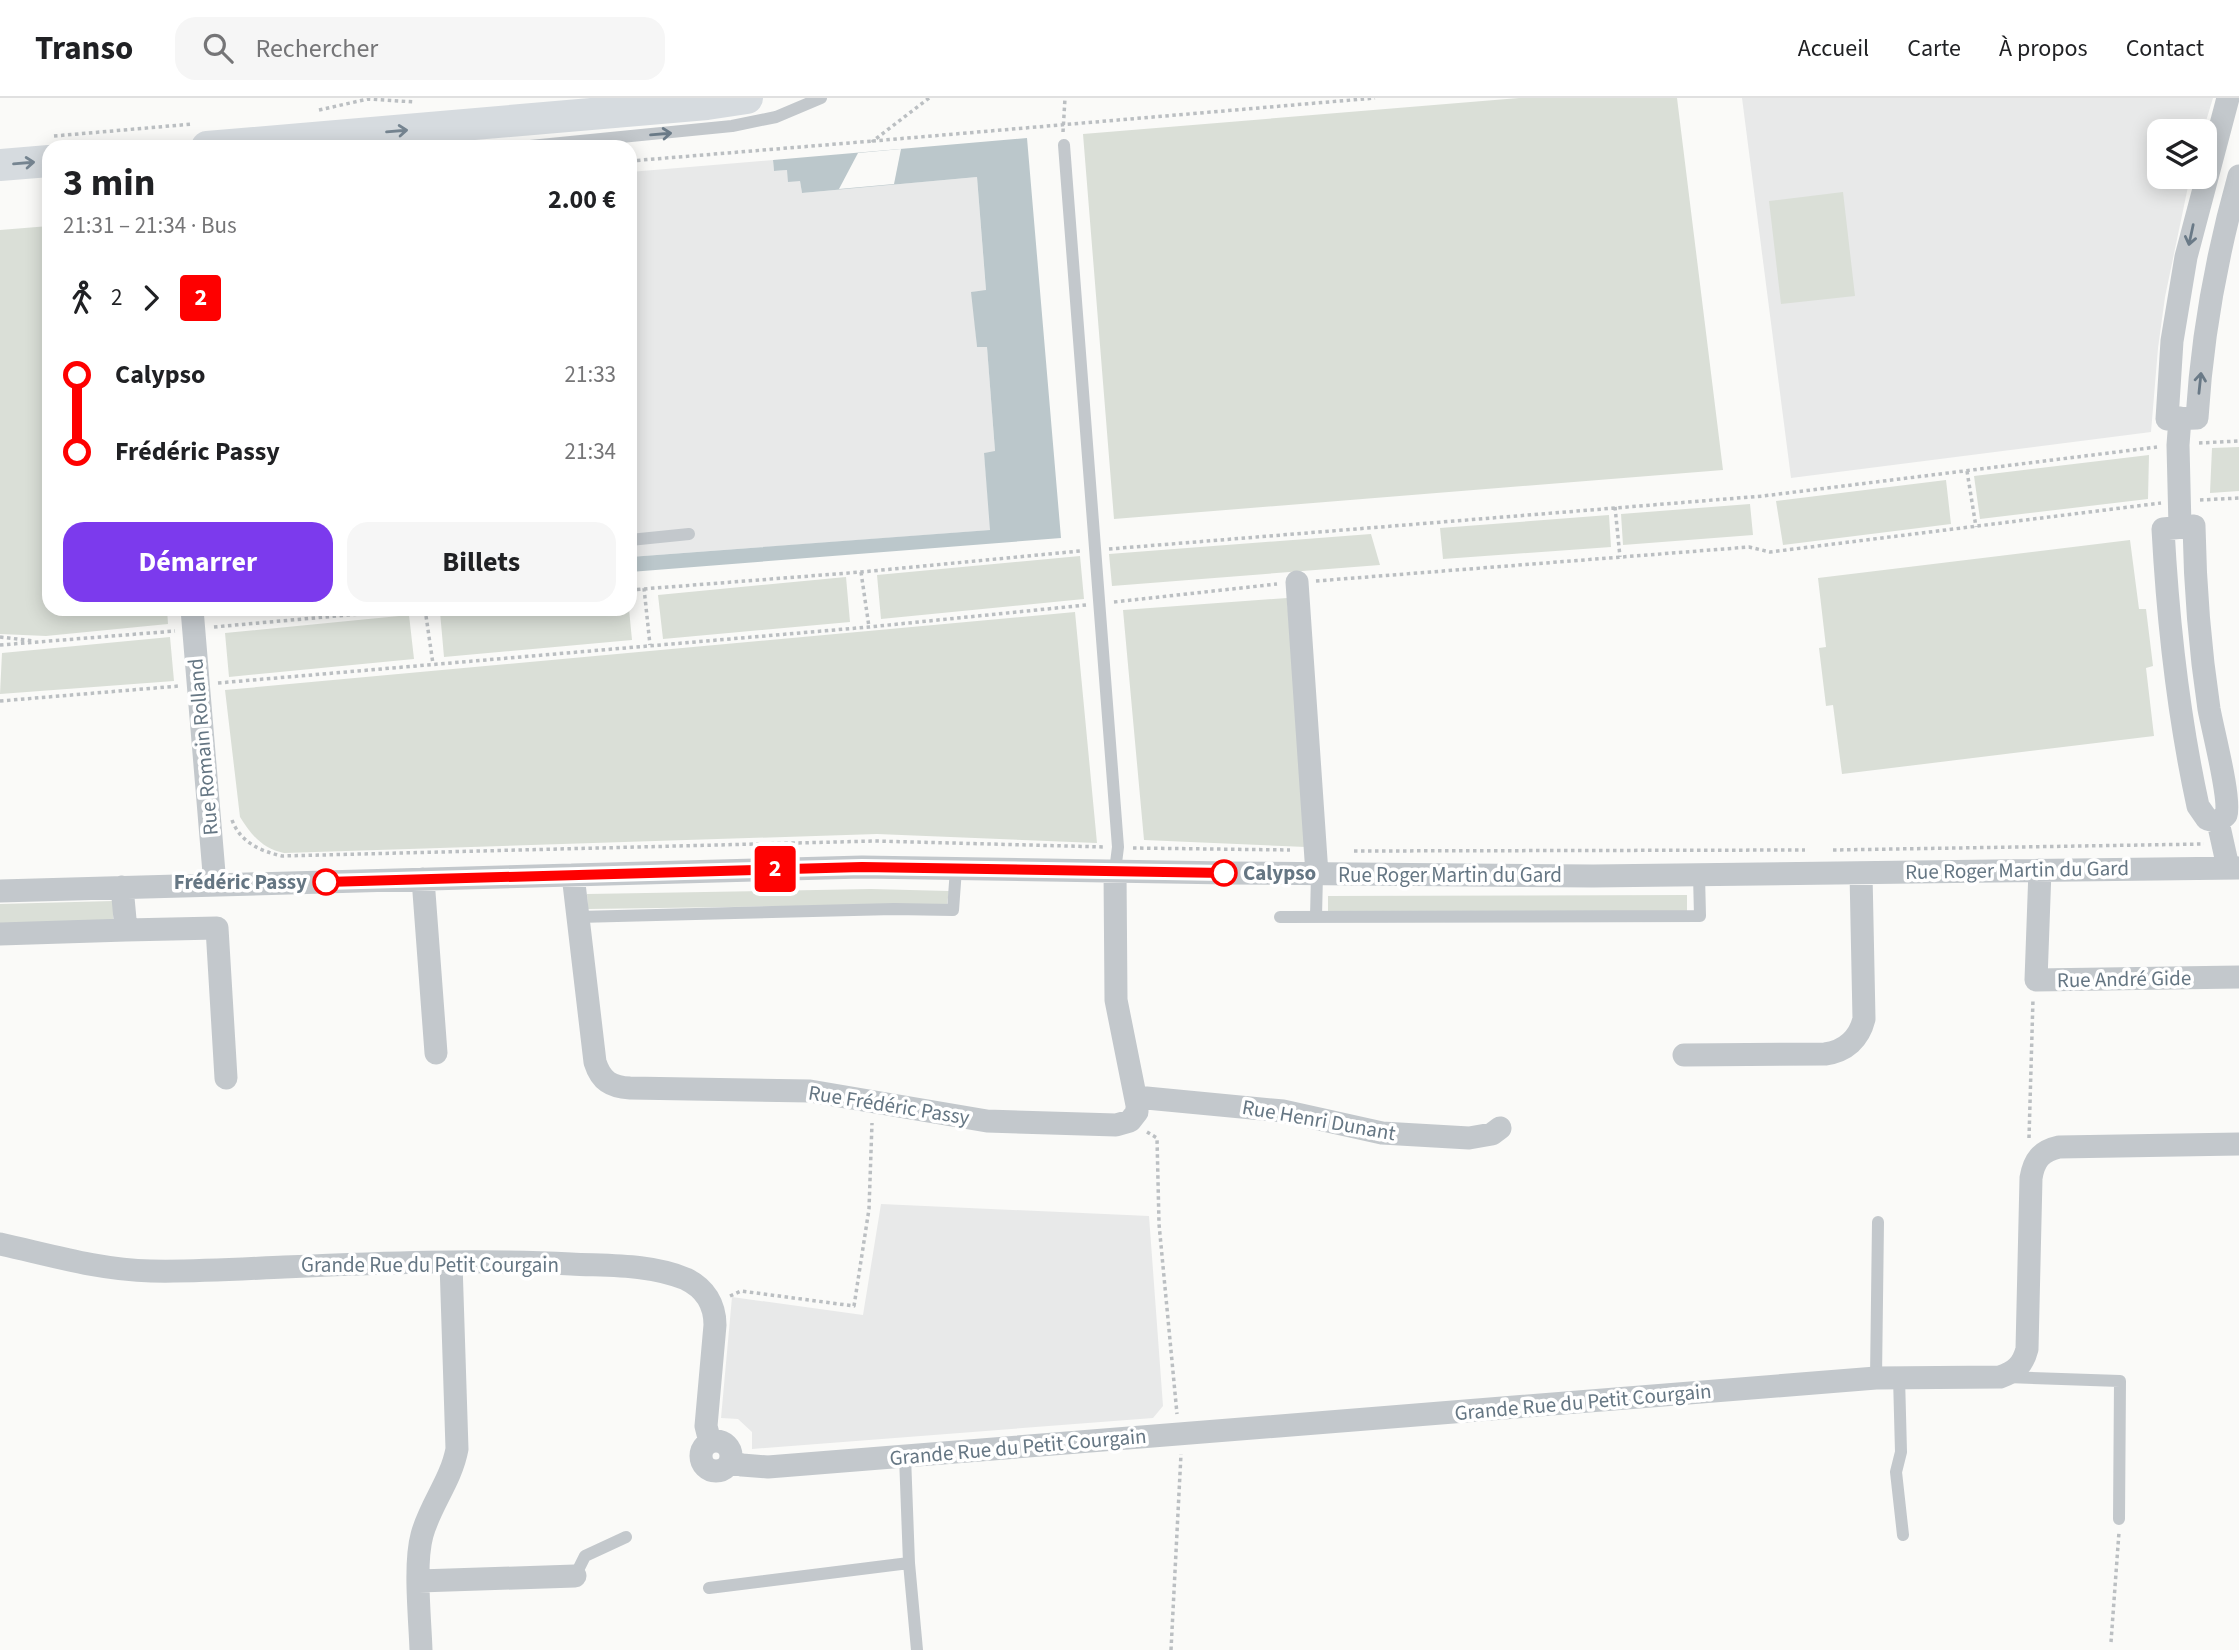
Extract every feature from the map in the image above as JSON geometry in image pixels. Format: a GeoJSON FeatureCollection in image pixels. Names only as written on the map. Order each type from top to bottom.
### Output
{"type":"FeatureCollection","features":[{"type":"Feature","properties":{"kind":"street"},"geometry":{"type":"LineString","coordinates":[[288,140],[694,105],[747,98]]}},
{"type":"Feature","properties":{"kind":"street"},"geometry":{"type":"LineString","coordinates":[[2217,137],[2228,98]]}},
{"type":"Feature","properties":{"kind":"street"},"geometry":{"type":"LineString","coordinates":[[0,165],[42,162]]}},
{"type":"Feature","properties":{"kind":"street"},"geometry":{"type":"LineString","coordinates":[[2203,189],[2186,257],[2172,341],[2167,419],[2197,418],[2207,325],[2237,184],[2217,184]]}},
{"type":"Feature","properties":{"kind":"street"},"geometry":{"type":"LineString","coordinates":[[2180,418],[2180,527]]}},
{"type":"Feature","properties":{"kind":"street"},"geometry":{"type":"LineString","coordinates":[[2194,526],[2204,672],[2228,804],[2227,815],[2218,822],[2207,819],[2198,806],[2175,684],[2163,529],[2194,526]]}},
{"type":"Feature","properties":{"kind":"street"},"geometry":{"type":"LineString","coordinates":[[1297,582],[1317,874]]}},
{"type":"Feature","properties":{"kind":"street","name":"Rue Romain Rolland"},"geometry":{"type":"LineString","coordinates":[[192,616],[215,884]]}},
{"type":"Feature","properties":{"kind":"street"},"geometry":{"type":"LineString","coordinates":[[2218,822],[2235,867]]}},
{"type":"Feature","properties":{"kind":"street","name":"Rue Roger Martin du Gard"},"geometry":{"type":"LineString","coordinates":[[0,891],[862,867],[1317,874],[1699,875],[2235,867]]}},
{"type":"Feature","properties":{"kind":"street","name":"Rue André Gide"},"geometry":{"type":"LineString","coordinates":[[2040,870],[2036,980],[2239,977]]}},
{"type":"Feature","properties":{"kind":"street"},"geometry":{"type":"LineString","coordinates":[[1115,871],[1116,1000],[1136,1097],[1136,1112],[1130,1121]]}},
{"type":"Feature","properties":{"kind":"street"},"geometry":{"type":"LineString","coordinates":[[1684,1055],[1825,1054],[1852,1043],[1864,1019],[1861,873]]}},
{"type":"Feature","properties":{"kind":"street","name":"Rue Frédéric Passy"},"geometry":{"type":"LineString","coordinates":[[573,875],[595,1062],[598,1072],[610,1085],[630,1088],[810,1091],[987,1121],[1116,1125],[1130,1121]]}},
{"type":"Feature","properties":{"kind":"street"},"geometry":{"type":"LineString","coordinates":[[423,879],[436,1054]]}},
{"type":"Feature","properties":{"kind":"street"},"geometry":{"type":"LineString","coordinates":[[122,887],[126,930]]}},
{"type":"Feature","properties":{"kind":"street"},"geometry":{"type":"LineString","coordinates":[[0,934],[217,928],[226,1078]]}},
{"type":"Feature","properties":{"kind":"street","name":"Rue Henri Dunant"},"geometry":{"type":"LineString","coordinates":[[1136,1097],[1283,1111],[1382,1133],[1469,1138],[1492,1134],[1500,1128]]}},
{"type":"Feature","properties":{"kind":"street"},"geometry":{"type":"LineString","coordinates":[[2000,1377],[2015,1370],[2025,1357],[2027,1349],[2031,1178],[2035,1161],[2049,1149],[2059,1147],[2239,1144]]}},
{"type":"Feature","properties":{"kind":"street","name":"Grande Rue du Petit Courgain"},"geometry":{"type":"LineString","coordinates":[[0,1244],[107,1267],[150,1271],[543,1263],[649,1269],[675,1276],[694,1284],[712,1303],[715,1325],[706,1426],[710,1442],[720,1441],[729,1447],[730,1462],[768,1467],[1888,1378],[2000,1377]]}},
{"type":"Feature","properties":{"kind":"street"},"geometry":{"type":"LineString","coordinates":[[421,1650],[419,1581],[422,1534],[451,1472],[457,1449],[451,1263]]}},
{"type":"Feature","properties":{"kind":"street"},"geometry":{"type":"LineString","coordinates":[[419,1581],[575,1576]]}},
{"type":"Feature","properties":{"kind":"lane"},"geometry":{"type":"LineString","coordinates":[[591,140],[732,126],[776,117],[821,98]]}},
{"type":"Feature","properties":{"kind":"lane"},"geometry":{"type":"LineString","coordinates":[[1064,145],[1118,847],[1115,871]]}},
{"type":"Feature","properties":{"kind":"lane"},"geometry":{"type":"LineString","coordinates":[[637,539],[689,534]]}},
{"type":"Feature","properties":{"kind":"lane"},"geometry":{"type":"LineString","coordinates":[[578,916],[880,909],[953,910],[956,869]]}},
{"type":"Feature","properties":{"kind":"lane"},"geometry":{"type":"LineString","coordinates":[[1316,917],[1317,874]]}},
{"type":"Feature","properties":{"kind":"lane"},"geometry":{"type":"LineString","coordinates":[[1280,917],[1700,916],[1699,875]]}},
{"type":"Feature","properties":{"kind":"lane"},"geometry":{"type":"LineString","coordinates":[[1878,1222],[1888,1378],[1901,1452],[1896,1472],[1903,1535]]}},
{"type":"Feature","properties":{"kind":"lane"},"geometry":{"type":"LineString","coordinates":[[2000,1377],[2120,1381],[2119,1519]]}},
{"type":"Feature","properties":{"kind":"lane"},"geometry":{"type":"LineString","coordinates":[[905,1456],[909,1563],[917,1650]]}},
{"type":"Feature","properties":{"kind":"lane"},"geometry":{"type":"LineString","coordinates":[[575,1576],[585,1556],[626,1537]]}},
{"type":"Feature","properties":{"kind":"lane"},"geometry":{"type":"LineString","coordinates":[[709,1588],[909,1563]]}},
{"type":"Feature","properties":{"kind":"path"},"geometry":{"type":"LineString","coordinates":[[873,141],[929,98]]}},
{"type":"Feature","properties":{"kind":"path"},"geometry":{"type":"LineString","coordinates":[[1062,125],[1065,98]]}},
{"type":"Feature","properties":{"kind":"path"},"geometry":{"type":"LineString","coordinates":[[637,160],[1375,98]]}},
{"type":"Feature","properties":{"kind":"path"},"geometry":{"type":"LineString","coordinates":[[637,589],[1763,496],[2178,445],[2239,441]]}},
{"type":"Feature","properties":{"kind":"path"},"geometry":{"type":"LineString","coordinates":[[1967,471],[1976,527]]}},
{"type":"Feature","properties":{"kind":"path"},"geometry":{"type":"LineString","coordinates":[[0,701],[869,627],[1297,582],[1749,547],[1770,552],[2178,501],[2239,498]]}},
{"type":"Feature","properties":{"kind":"path"},"geometry":{"type":"LineString","coordinates":[[1615,507],[1620,557]]}},
{"type":"Feature","properties":{"kind":"path"},"geometry":{"type":"LineString","coordinates":[[862,572],[869,627]]}},
{"type":"Feature","properties":{"kind":"path"},"geometry":{"type":"LineString","coordinates":[[644,588],[650,645]]}},
{"type":"Feature","properties":{"kind":"path"},"geometry":{"type":"LineString","coordinates":[[426,616],[433,664]]}},
{"type":"Feature","properties":{"kind":"path"},"geometry":{"type":"LineString","coordinates":[[0,637],[43,642]]}},
{"type":"Feature","properties":{"kind":"path"},"geometry":{"type":"LineString","coordinates":[[2035,1161],[2028,1124],[2032,1013],[2036,980]]}},
{"type":"Feature","properties":{"kind":"path"},"geometry":{"type":"LineString","coordinates":[[712,1303],[741,1291],[854,1306],[869,1209],[873,1101]]}},
{"type":"Feature","properties":{"kind":"path"},"geometry":{"type":"LineString","coordinates":[[1130,1121],[1157,1138],[1159,1224],[1180,1434],[1181,1465],[1171,1650]]}},
{"type":"Feature","properties":{"kind":"path"},"geometry":{"type":"LineString","coordinates":[[2111,1642],[2119,1519]]}},
{"type":"Feature","properties":{"kind":"shaded area"},"geometry":{"type":"Polygon","coordinates":[[[1519,98],[1677,98],[1723,470],[1114,519],[1083,134],[1519,98]]]}},
{"type":"Feature","properties":{"kind":"shaded area"},"geometry":{"type":"Polygon","coordinates":[[[1742,98],[2213,98],[2207,119],[2147,119],[2147,189],[2188,189],[2165,297],[2151,432],[1791,478],[1742,98]]]}},
{"type":"Feature","properties":{"kind":"shaded area"},"geometry":{"type":"Polygon","coordinates":[[[1027,138],[1061,538],[637,571],[637,556],[990,530],[984,453],[995,451],[987,347],[977,347],[971,292],[986,290],[977,177],[802,193],[800,181],[788,182],[787,170],[774,171],[773,160],[1027,138]]]}},
{"type":"Feature","properties":{"kind":"shaded area"},"geometry":{"type":"Polygon","coordinates":[[[773,160],[774,171],[787,170],[800,181],[802,193],[977,177],[986,291],[972,292],[977,347],[987,346],[995,452],[984,453],[991,530],[637,556],[637,171],[773,160]]]}},
{"type":"Feature","properties":{"kind":"shaded area"},"geometry":{"type":"Polygon","coordinates":[[[1843,192],[1855,296],[1781,304],[1769,201],[1843,192]]]}},
{"type":"Feature","properties":{"kind":"shaded area"},"geometry":{"type":"Polygon","coordinates":[[[42,227],[42,616],[167,616],[168,624],[46,636],[0,634],[0,230],[42,227]]]}},
{"type":"Feature","properties":{"kind":"shaded area"},"geometry":{"type":"Polygon","coordinates":[[[2239,447],[2239,491],[2210,493],[2212,448],[2239,447]]]}},
{"type":"Feature","properties":{"kind":"shaded area"},"geometry":{"type":"Polygon","coordinates":[[[2149,455],[2148,499],[1980,519],[1974,476],[2149,455]]]}},
{"type":"Feature","properties":{"kind":"shaded area"},"geometry":{"type":"Polygon","coordinates":[[[1946,480],[1951,524],[1783,545],[1776,501],[1946,480]]]}},
{"type":"Feature","properties":{"kind":"shaded area"},"geometry":{"type":"Polygon","coordinates":[[[1750,504],[1753,535],[1623,545],[1621,514],[1750,504]]]}},
{"type":"Feature","properties":{"kind":"shaded area"},"geometry":{"type":"Polygon","coordinates":[[[1609,515],[1611,547],[1443,559],[1440,528],[1609,515]]]}},
{"type":"Feature","properties":{"kind":"shaded area"},"geometry":{"type":"Polygon","coordinates":[[[1371,534],[1380,565],[1112,586],[1109,554],[1371,534]]]}},
{"type":"Feature","properties":{"kind":"shaded area"},"geometry":{"type":"Polygon","coordinates":[[[2130,540],[2139,609],[2146,609],[2153,666],[2146,668],[2154,736],[1842,774],[1833,705],[1826,706],[1819,648],[1826,647],[1818,578],[2130,540]]]}},
{"type":"Feature","properties":{"kind":"shaded area"},"geometry":{"type":"Polygon","coordinates":[[[1080,556],[1084,599],[881,619],[877,575],[1080,556]]]}},
{"type":"Feature","properties":{"kind":"shaded area"},"geometry":{"type":"Polygon","coordinates":[[[846,577],[850,622],[663,639],[658,595],[846,577]]]}},
{"type":"Feature","properties":{"kind":"shaded area"},"geometry":{"type":"Polygon","coordinates":[[[1287,598],[1306,847],[1144,840],[1123,610],[1287,598]]]}},
{"type":"Feature","properties":{"kind":"shaded area"},"geometry":{"type":"Polygon","coordinates":[[[1075,612],[1097,843],[877,834],[284,853],[258,840],[240,817],[225,690],[1075,612]]]}},
{"type":"Feature","properties":{"kind":"shaded area"},"geometry":{"type":"Polygon","coordinates":[[[409,616],[414,659],[229,677],[225,633],[409,616]]]}},
{"type":"Feature","properties":{"kind":"shaded area"},"geometry":{"type":"Polygon","coordinates":[[[440,616],[630,616],[632,640],[444,657],[440,616]]]}},
{"type":"Feature","properties":{"kind":"shaded area"},"geometry":{"type":"Polygon","coordinates":[[[170,637],[174,681],[0,694],[2,653],[170,637]]]}},
{"type":"Feature","properties":{"kind":"shaded area"},"geometry":{"type":"Polygon","coordinates":[[[871,889],[949,891],[947,904],[588,909],[587,894],[871,889]]]}},
{"type":"Feature","properties":{"kind":"shaded area"},"geometry":{"type":"Polygon","coordinates":[[[1687,895],[1687,911],[1328,911],[1328,896],[1687,895]]]}},
{"type":"Feature","properties":{"kind":"shaded area"},"geometry":{"type":"Polygon","coordinates":[[[113,901],[113,922],[0,925],[0,904],[113,901]]]}},
{"type":"Feature","properties":{"kind":"shaded area"},"geometry":{"type":"Polygon","coordinates":[[[881,1204],[1149,1216],[1163,1406],[1153,1418],[752,1449],[752,1432],[738,1419],[721,1418],[732,1297],[863,1315],[881,1204]]]}},
{"type":"Feature","properties":{"kind":"pier"},"geometry":{"type":"Polygon","coordinates":[[[901,149],[894,184],[839,189],[858,153],[901,149]]]}},
{"type":"Feature","properties":{"kind":"bus line","name":"2"},"geometry":{"type":"LineString","coordinates":[[326,882],[862,867],[1224,873]]}},
{"type":"Feature","properties":{"kind":"place","name":"Calypso"},"geometry":{"type":"Point","coordinates":[1224,873]}},
{"type":"Feature","properties":{"kind":"place","name":"Frédéric Passy"},"geometry":{"type":"Point","coordinates":[326,882]}}]}
